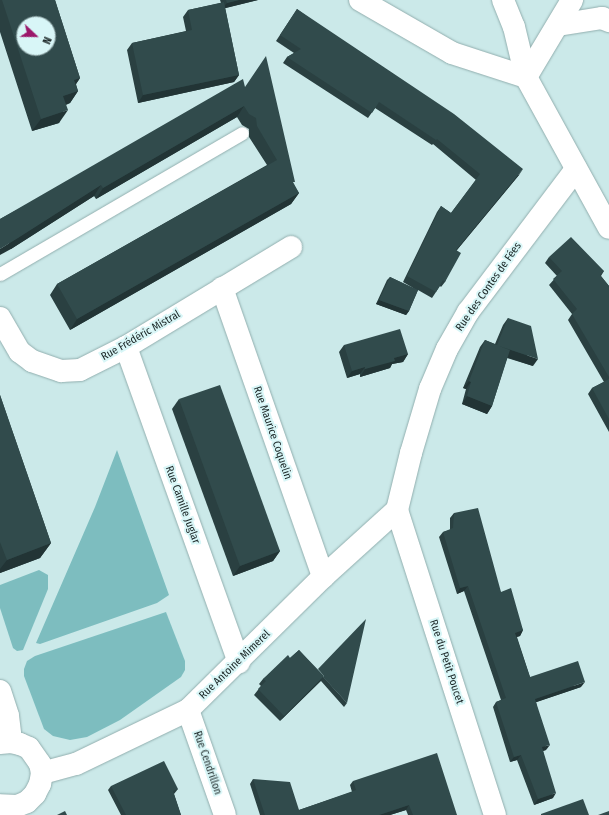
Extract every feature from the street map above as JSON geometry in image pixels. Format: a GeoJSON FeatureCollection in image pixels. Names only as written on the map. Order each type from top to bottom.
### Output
{"type":"FeatureCollection","features":[{"type":"Feature","properties":{"kind":"street"},"geometry":{"type":"LineString","coordinates":[[360,0],[452,53],[526,77]]}},
{"type":"Feature","properties":{"kind":"street"},"geometry":{"type":"LineString","coordinates":[[503,0],[514,27],[526,77],[576,169],[606,214]]}},
{"type":"Feature","properties":{"kind":"street"},"geometry":{"type":"LineString","coordinates":[[526,77],[572,0]]}},
{"type":"Feature","properties":{"kind":"street"},"geometry":{"type":"LineString","coordinates":[[558,25],[602,18],[609,21]]}},
{"type":"Feature","properties":{"kind":"street","name":"Rue des Contes de Fées"},"geometry":{"type":"LineString","coordinates":[[397,510],[411,453],[428,396],[447,349],[468,312],[576,169]]}},
{"type":"Feature","properties":{"kind":"street","name":"Rue Frédéric Mistral"},"geometry":{"type":"LineString","coordinates":[[0,318],[20,352],[32,361],[61,371],[80,370],[126,347],[290,247]]}},
{"type":"Feature","properties":{"kind":"street","name":"Rue Maurice Coquelin"},"geometry":{"type":"LineString","coordinates":[[222,288],[323,577]]}},
{"type":"Feature","properties":{"kind":"street","name":"Rue Camille Juglar"},"geometry":{"type":"LineString","coordinates":[[126,347],[239,662]]}},
{"type":"Feature","properties":{"kind":"street","name":"Rue Antoine Mimerel"},"geometry":{"type":"LineString","coordinates":[[42,773],[76,764],[188,710],[239,662],[323,577],[397,510]]}},
{"type":"Feature","properties":{"kind":"street","name":"Rue du Petit Poucet"},"geometry":{"type":"LineString","coordinates":[[397,510],[495,815]]}},
{"type":"Feature","properties":{"kind":"street"},"geometry":{"type":"LineString","coordinates":[[0,691],[8,716],[5,743],[20,744],[29,748],[40,764],[42,773],[40,784],[35,794],[27,802],[17,806],[0,805]]}},
{"type":"Feature","properties":{"kind":"street","name":"Rue Cendrillon"},"geometry":{"type":"LineString","coordinates":[[188,710],[225,815]]}},
{"type":"Feature","properties":{"kind":"lane"},"geometry":{"type":"LineString","coordinates":[[0,274],[242,133]]}},
{"type":"Feature","properties":{"kind":"shaded area"},"geometry":{"type":"Polygon","coordinates":[[[117,450],[169,595],[157,603],[40,644],[36,643],[95,507],[117,450]]]}},
{"type":"Feature","properties":{"kind":"shaded area"},"geometry":{"type":"Polygon","coordinates":[[[39,570],[48,575],[48,589],[23,650],[17,651],[13,648],[0,608],[0,585],[39,570]]]}},
{"type":"Feature","properties":{"kind":"shaded area"},"geometry":{"type":"Polygon","coordinates":[[[166,612],[185,661],[185,670],[181,677],[120,720],[87,737],[70,740],[53,736],[44,729],[24,676],[24,669],[27,661],[35,656],[166,612]]]}},
{"type":"Feature","properties":{"kind":"building"},"geometry":{"type":"Polygon","coordinates":[[[2,0],[55,0],[80,78],[74,80],[78,91],[63,96],[68,110],[41,119],[20,56],[56,56],[56,16],[16,16],[16,43],[2,0]]]}},
{"type":"Feature","properties":{"kind":"building"},"geometry":{"type":"Polygon","coordinates":[[[226,0],[239,0],[227,3],[226,0]]]}},
{"type":"Feature","properties":{"kind":"building"},"geometry":{"type":"Polygon","coordinates":[[[224,2],[239,75],[143,95],[132,43],[192,30],[188,10],[224,2]]]}},
{"type":"Feature","properties":{"kind":"building"},"geometry":{"type":"Polygon","coordinates":[[[297,9],[454,114],[523,169],[456,250],[461,253],[445,282],[443,280],[436,292],[407,276],[441,206],[451,213],[480,174],[437,139],[436,140],[379,102],[372,113],[287,57],[301,49],[280,35],[297,9]]]}},
{"type":"Feature","properties":{"kind":"building"},"geometry":{"type":"Polygon","coordinates":[[[266,56],[295,182],[293,182],[299,193],[77,319],[57,284],[277,160],[257,126],[256,118],[249,114],[244,106],[103,188],[101,185],[0,249],[0,219],[243,79],[245,87],[266,56]]]}},
{"type":"Feature","properties":{"kind":"building"},"geometry":{"type":"Polygon","coordinates":[[[571,237],[604,271],[600,275],[609,286],[609,377],[572,314],[577,309],[553,279],[562,271],[549,257],[571,237]]]}},
{"type":"Feature","properties":{"kind":"building"},"geometry":{"type":"Polygon","coordinates":[[[390,277],[418,290],[409,311],[379,300],[390,277]]]}},
{"type":"Feature","properties":{"kind":"building"},"geometry":{"type":"Polygon","coordinates":[[[508,318],[531,326],[538,359],[499,346],[510,350],[492,406],[467,396],[471,382],[469,381],[485,340],[497,345],[508,318]]]}},
{"type":"Feature","properties":{"kind":"building"},"geometry":{"type":"Polygon","coordinates":[[[400,329],[408,354],[394,358],[395,361],[352,371],[344,345],[400,329]]]}},
{"type":"Feature","properties":{"kind":"building"},"geometry":{"type":"Polygon","coordinates":[[[609,379],[609,419],[592,388],[609,379]]]}},
{"type":"Feature","properties":{"kind":"building"},"geometry":{"type":"Polygon","coordinates":[[[220,385],[280,551],[240,566],[179,399],[220,385]]]}},
{"type":"Feature","properties":{"kind":"building"},"geometry":{"type":"Polygon","coordinates":[[[0,395],[51,543],[7,560],[0,542],[0,395]]]}},
{"type":"Feature","properties":{"kind":"building"},"geometry":{"type":"Polygon","coordinates":[[[478,508],[501,592],[511,588],[523,630],[515,633],[530,677],[578,661],[585,682],[535,699],[550,745],[542,747],[556,793],[538,799],[521,755],[514,757],[496,702],[506,698],[468,586],[460,588],[443,532],[453,528],[454,513],[478,508]]]}},
{"type":"Feature","properties":{"kind":"building"},"geometry":{"type":"Polygon","coordinates":[[[366,619],[347,703],[323,677],[324,676],[318,669],[366,619]]]}},
{"type":"Feature","properties":{"kind":"building"},"geometry":{"type":"Polygon","coordinates":[[[299,650],[324,676],[284,716],[258,689],[266,681],[263,679],[288,655],[290,658],[299,650]]]}},
{"type":"Feature","properties":{"kind":"building"},"geometry":{"type":"Polygon","coordinates":[[[437,753],[457,815],[413,815],[409,805],[379,815],[265,815],[253,779],[290,782],[299,810],[356,790],[353,781],[437,753]]]}},
{"type":"Feature","properties":{"kind":"building"},"geometry":{"type":"Polygon","coordinates":[[[164,761],[178,789],[173,791],[181,815],[126,815],[111,786],[164,761]]]}},
{"type":"Feature","properties":{"kind":"building"},"geometry":{"type":"Polygon","coordinates":[[[583,799],[589,815],[541,815],[541,814],[583,799]]]}},
{"type":"Feature","properties":{"kind":"building"},"geometry":{"type":"Polygon","coordinates":[[[65,811],[67,815],[57,815],[65,811]]]}},
{"type":"Feature","properties":{"kind":"building"},"geometry":{"type":"Polygon","coordinates":[[[609,811],[609,815],[598,815],[609,811]]]}}]}
